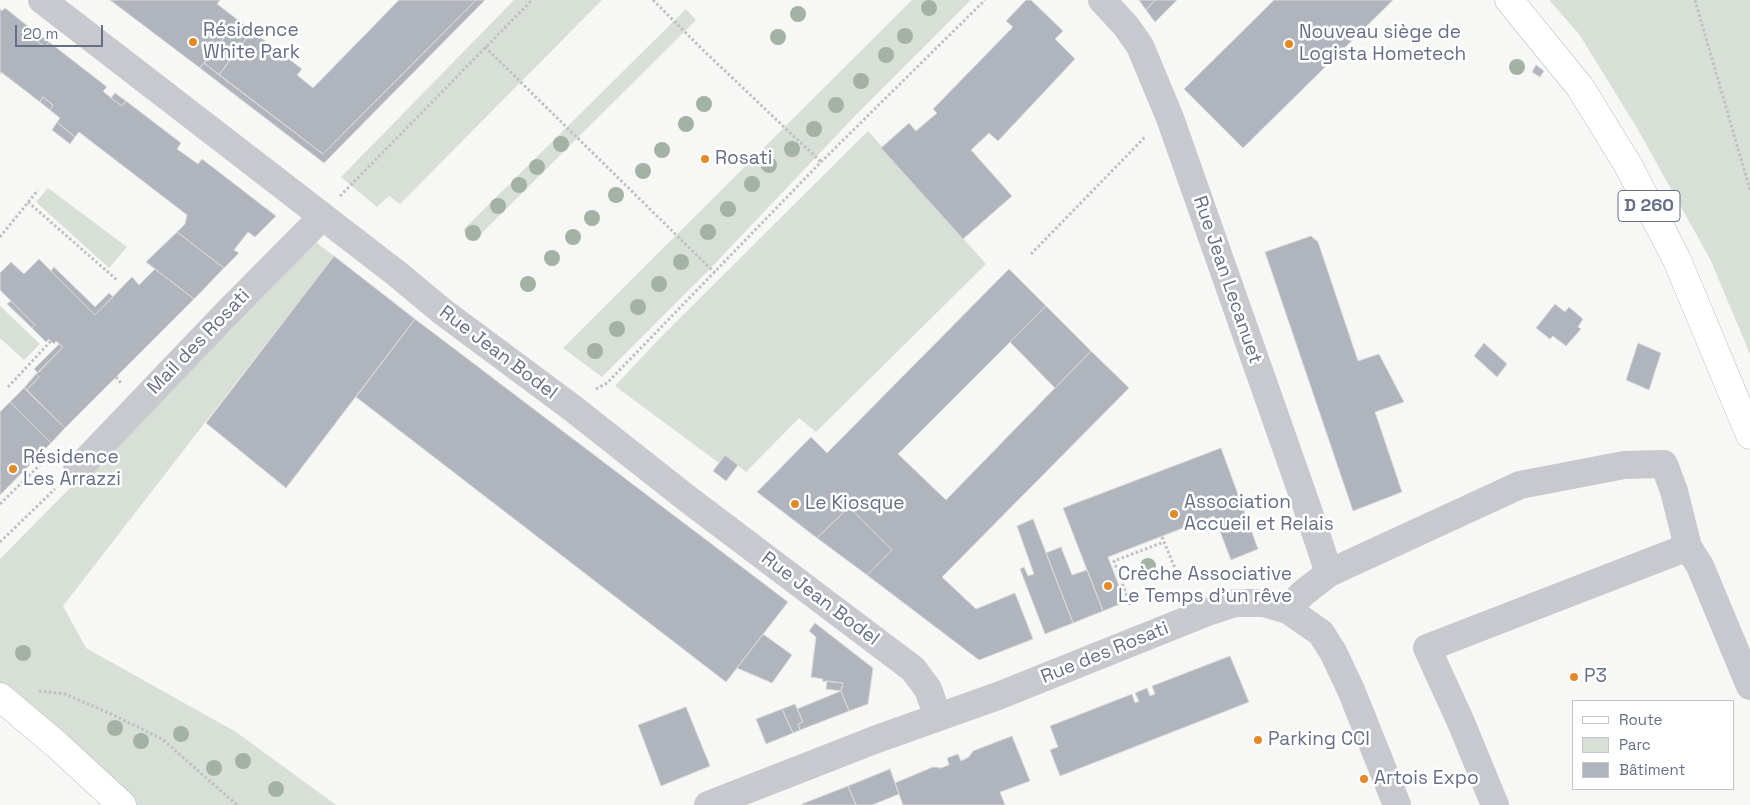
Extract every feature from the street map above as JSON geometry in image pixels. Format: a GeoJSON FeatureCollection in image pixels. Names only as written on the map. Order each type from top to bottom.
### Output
{"type":"FeatureCollection","features":[{"type":"Feature","properties":{"kind":"main road","name":"D 260"},"geometry":{"type":"LineString","coordinates":[[1509,0],[1580,87],[1628,165],[1677,260],[1750,435]]}},
{"type":"Feature","properties":{"kind":"main road"},"geometry":{"type":"LineString","coordinates":[[0,697],[122,805]]}},
{"type":"Feature","properties":{"kind":"street","name":"Rue Jean Bodel"},"geometry":{"type":"LineString","coordinates":[[42,0],[396,272],[443,312],[571,407],[705,512],[913,668],[928,689],[938,717]]}},
{"type":"Feature","properties":{"kind":"street","name":"Rue Jean Lecanuet"},"geometry":{"type":"LineString","coordinates":[[1102,0],[1126,26],[1140,46],[1170,118],[1329,573]]}},
{"type":"Feature","properties":{"kind":"street","name":"Mail des Rosati"},"geometry":{"type":"LineString","coordinates":[[77,470],[225,314],[312,227],[321,215]]}},
{"type":"Feature","properties":{"kind":"street"},"geometry":{"type":"LineString","coordinates":[[1288,610],[1302,594],[1329,573],[1520,485],[1624,465],[1664,464],[1674,491],[1688,547],[1700,566],[1750,686]]}},
{"type":"Feature","properties":{"kind":"street"},"geometry":{"type":"LineString","coordinates":[[1495,805],[1428,648],[1688,547]]}},
{"type":"Feature","properties":{"kind":"street","name":"Rue des Rosati"},"geometry":{"type":"LineString","coordinates":[[708,805],[868,742],[998,696],[1205,613],[1235,603],[1264,603],[1288,610],[1321,633],[1333,652],[1366,725],[1397,805]]}},
{"type":"Feature","properties":{"kind":"path"},"geometry":{"type":"LineString","coordinates":[[321,215],[532,0]]}},
{"type":"Feature","properties":{"kind":"path"},"geometry":{"type":"LineString","coordinates":[[653,0],[704,51],[822,162]]}},
{"type":"Feature","properties":{"kind":"path"},"geometry":{"type":"LineString","coordinates":[[571,407],[583,396],[607,383],[822,162],[985,0]]}},
{"type":"Feature","properties":{"kind":"path"},"geometry":{"type":"LineString","coordinates":[[1695,0],[1750,190]]}},
{"type":"Feature","properties":{"kind":"path"},"geometry":{"type":"LineString","coordinates":[[485,47],[715,273]]}},
{"type":"Feature","properties":{"kind":"path"},"geometry":{"type":"LineString","coordinates":[[1031,254],[1146,136]]}},
{"type":"Feature","properties":{"kind":"path"},"geometry":{"type":"LineString","coordinates":[[0,237],[38,190]]}},
{"type":"Feature","properties":{"kind":"path"},"geometry":{"type":"LineString","coordinates":[[28,202],[117,280]]}},
{"type":"Feature","properties":{"kind":"path"},"geometry":{"type":"LineString","coordinates":[[8,387],[51,341]]}},
{"type":"Feature","properties":{"kind":"path"},"geometry":{"type":"LineString","coordinates":[[0,542],[77,470]]}},
{"type":"Feature","properties":{"kind":"path"},"geometry":{"type":"LineString","coordinates":[[1162,537],[1180,580]]}},
{"type":"Feature","properties":{"kind":"path"},"geometry":{"type":"LineString","coordinates":[[1130,605],[1114,562],[1164,542]]}},
{"type":"Feature","properties":{"kind":"path"},"geometry":{"type":"LineString","coordinates":[[36,691],[65,694],[162,739],[237,805]]}},
{"type":"Feature","properties":{"kind":"green space"},"geometry":{"type":"Polygon","coordinates":[[[514,0],[602,0],[400,204],[389,196],[377,207],[341,177],[514,0]]]}},
{"type":"Feature","properties":{"kind":"green space"},"geometry":{"type":"Polygon","coordinates":[[[912,0],[971,0],[854,117],[706,273],[602,377],[563,348],[912,0]]]}},
{"type":"Feature","properties":{"kind":"green space"},"geometry":{"type":"Polygon","coordinates":[[[1549,0],[1750,0],[1750,354],[1710,259],[1637,128],[1579,34],[1549,0]]]}},
{"type":"Feature","properties":{"kind":"green space"},"geometry":{"type":"Polygon","coordinates":[[[686,9],[696,20],[474,241],[463,230],[686,9]]]}},
{"type":"Feature","properties":{"kind":"green space"},"geometry":{"type":"Polygon","coordinates":[[[868,131],[986,264],[816,432],[799,418],[746,472],[725,455],[719,463],[615,386],[660,338],[868,131]]]}},
{"type":"Feature","properties":{"kind":"green space"},"geometry":{"type":"Polygon","coordinates":[[[48,188],[127,247],[109,268],[36,202],[48,188]]]}},
{"type":"Feature","properties":{"kind":"green space"},"geometry":{"type":"Polygon","coordinates":[[[316,242],[334,256],[63,606],[86,648],[236,732],[336,805],[130,805],[0,690],[0,559],[230,326],[316,242]]]}},
{"type":"Feature","properties":{"kind":"green space"},"geometry":{"type":"Polygon","coordinates":[[[0,306],[40,344],[24,360],[0,338],[0,306]]]}},
{"type":"Feature","properties":{"kind":"building","name":"Résidence White Park"},"geometry":{"type":"Polygon","coordinates":[[[110,0],[220,0],[217,4],[238,20],[200,68],[110,0]]]}},
{"type":"Feature","properties":{"kind":"building"},"geometry":{"type":"Polygon","coordinates":[[[399,0],[476,0],[323,154],[219,75],[252,31],[302,69],[297,75],[313,88],[399,0]]]}},
{"type":"Feature","properties":{"kind":"building"},"geometry":{"type":"Polygon","coordinates":[[[476,0],[485,0],[324,163],[200,68],[204,63],[323,154],[476,0]]]}},
{"type":"Feature","properties":{"kind":"building"},"geometry":{"type":"Polygon","coordinates":[[[1026,0],[1031,0],[1063,31],[1055,39],[1075,59],[998,141],[989,133],[971,150],[1012,196],[963,239],[881,148],[909,123],[916,131],[937,113],[933,109],[1013,27],[1006,21],[1026,0]]]}},
{"type":"Feature","properties":{"kind":"building"},"geometry":{"type":"Polygon","coordinates":[[[1139,0],[1155,0],[1146,10],[1139,0]]]}},
{"type":"Feature","properties":{"kind":"building"},"geometry":{"type":"Polygon","coordinates":[[[1155,0],[1177,0],[1155,22],[1146,10],[1155,0]]]}},
{"type":"Feature","properties":{"kind":"building","name":"Nouveau siège de Logista Hometech"},"geometry":{"type":"Polygon","coordinates":[[[1274,0],[1393,0],[1243,148],[1184,89],[1274,0]]]}},
{"type":"Feature","properties":{"kind":"building"},"geometry":{"type":"Polygon","coordinates":[[[5,8],[29,27],[25,32],[45,47],[49,42],[107,87],[103,91],[111,98],[122,106],[126,101],[181,143],[177,149],[198,164],[202,159],[276,216],[255,237],[248,232],[234,250],[239,253],[224,268],[177,232],[185,224],[187,215],[79,132],[75,137],[57,122],[60,118],[50,110],[53,105],[43,97],[40,102],[1,72],[0,74],[0,9],[2,11],[5,8]]]}},
{"type":"Feature","properties":{"kind":"building"},"geometry":{"type":"Polygon","coordinates":[[[238,20],[252,31],[219,75],[204,63],[238,20]]]}},
{"type":"Feature","properties":{"kind":"building"},"geometry":{"type":"Polygon","coordinates":[[[38,34],[49,42],[45,47],[34,39],[38,34]]]}},
{"type":"Feature","properties":{"kind":"building"},"geometry":{"type":"Polygon","coordinates":[[[1536,65],[1544,71],[1540,77],[1532,72],[1536,65]]]}},
{"type":"Feature","properties":{"kind":"building"},"geometry":{"type":"Polygon","coordinates":[[[115,93],[126,101],[122,106],[111,98],[115,93]]]}},
{"type":"Feature","properties":{"kind":"building"},"geometry":{"type":"Polygon","coordinates":[[[43,97],[53,105],[50,110],[40,102],[43,97]]]}},
{"type":"Feature","properties":{"kind":"building"},"geometry":{"type":"Polygon","coordinates":[[[57,122],[75,137],[70,144],[52,130],[57,122]]]}},
{"type":"Feature","properties":{"kind":"building"},"geometry":{"type":"Polygon","coordinates":[[[177,232],[224,268],[194,299],[146,262],[177,232]]]}},
{"type":"Feature","properties":{"kind":"building"},"geometry":{"type":"Polygon","coordinates":[[[1311,236],[1318,242],[1358,361],[1379,354],[1404,402],[1375,412],[1402,492],[1353,511],[1265,252],[1311,236]]]}},
{"type":"Feature","properties":{"kind":"building"},"geometry":{"type":"Polygon","coordinates":[[[334,256],[415,319],[286,488],[206,423],[334,256]]]}},
{"type":"Feature","properties":{"kind":"building"},"geometry":{"type":"Polygon","coordinates":[[[39,259],[95,315],[132,277],[139,285],[155,269],[194,299],[65,428],[27,390],[39,377],[36,374],[63,347],[56,341],[54,344],[49,339],[46,342],[32,328],[35,325],[0,290],[0,273],[11,262],[24,274],[39,259]]]}},
{"type":"Feature","properties":{"kind":"building"},"geometry":{"type":"Polygon","coordinates":[[[54,267],[95,307],[109,293],[113,297],[95,315],[51,271],[54,267]]]}},
{"type":"Feature","properties":{"kind":"building"},"geometry":{"type":"Polygon","coordinates":[[[1009,269],[1046,306],[898,454],[946,500],[1091,351],[1129,388],[942,577],[976,609],[1015,593],[1033,639],[979,660],[867,575],[892,550],[849,507],[817,538],[757,492],[811,437],[827,453],[1009,269]]]}},
{"type":"Feature","properties":{"kind":"building"},"geometry":{"type":"Polygon","coordinates":[[[11,301],[35,325],[32,328],[7,304],[11,301]]]}},
{"type":"Feature","properties":{"kind":"building"},"geometry":{"type":"Polygon","coordinates":[[[1555,304],[1565,312],[1569,307],[1583,319],[1578,327],[1581,329],[1566,346],[1553,336],[1550,339],[1536,328],[1555,304]]]}},
{"type":"Feature","properties":{"kind":"building"},"geometry":{"type":"Polygon","coordinates":[[[1046,306],[1091,351],[1055,388],[1010,342],[1046,306]]]}},
{"type":"Feature","properties":{"kind":"building"},"geometry":{"type":"Polygon","coordinates":[[[415,319],[788,602],[726,682],[356,397],[415,319]]]}},
{"type":"Feature","properties":{"kind":"building"},"geometry":{"type":"Polygon","coordinates":[[[1484,343],[1507,364],[1497,377],[1474,356],[1484,343]]]}},
{"type":"Feature","properties":{"kind":"building"},"geometry":{"type":"Polygon","coordinates":[[[1638,343],[1661,353],[1649,390],[1626,380],[1638,343]]]}},
{"type":"Feature","properties":{"kind":"building"},"geometry":{"type":"Polygon","coordinates":[[[59,344],[63,347],[38,373],[34,369],[59,344]]]}},
{"type":"Feature","properties":{"kind":"building"},"geometry":{"type":"Polygon","coordinates":[[[36,374],[39,377],[27,390],[24,388],[36,374]]]}},
{"type":"Feature","properties":{"kind":"building"},"geometry":{"type":"Polygon","coordinates":[[[24,388],[65,428],[51,443],[10,402],[24,388]]]}},
{"type":"Feature","properties":{"kind":"building","name":"Résidence Les Arrazzi"},"geometry":{"type":"Polygon","coordinates":[[[10,402],[51,443],[0,495],[0,412],[10,402]]]}},
{"type":"Feature","properties":{"kind":"building"},"geometry":{"type":"Polygon","coordinates":[[[1221,448],[1258,549],[1231,560],[1214,516],[1108,557],[1125,602],[1103,611],[1063,508],[1221,448]]]}},
{"type":"Feature","properties":{"kind":"building"},"geometry":{"type":"Polygon","coordinates":[[[725,455],[738,465],[726,481],[713,471],[725,455]]]}},
{"type":"Feature","properties":{"kind":"building"},"geometry":{"type":"Polygon","coordinates":[[[849,507],[892,550],[867,575],[817,538],[849,507]]]}},
{"type":"Feature","properties":{"kind":"building"},"geometry":{"type":"Polygon","coordinates":[[[1033,519],[1073,623],[1045,634],[1020,569],[1024,567],[1028,576],[1034,574],[1017,526],[1033,519]]]}},
{"type":"Feature","properties":{"kind":"building"},"geometry":{"type":"Polygon","coordinates":[[[1061,547],[1072,575],[1087,570],[1103,611],[1073,623],[1046,553],[1061,547]]]}},
{"type":"Feature","properties":{"kind":"building"},"geometry":{"type":"Polygon","coordinates":[[[815,623],[873,668],[868,704],[849,711],[841,691],[843,683],[822,681],[823,679],[811,677],[816,637],[809,631],[815,623]]]}},
{"type":"Feature","properties":{"kind":"building"},"geometry":{"type":"Polygon","coordinates":[[[763,634],[792,655],[772,683],[737,668],[763,634]]]}},
{"type":"Feature","properties":{"kind":"building"},"geometry":{"type":"Polygon","coordinates":[[[1230,656],[1249,702],[1060,776],[1050,750],[1058,747],[1050,726],[1132,694],[1135,703],[1139,701],[1135,693],[1147,688],[1150,696],[1155,694],[1152,686],[1230,656]]]}},
{"type":"Feature","properties":{"kind":"building"},"geometry":{"type":"Polygon","coordinates":[[[827,681],[843,683],[841,691],[826,689],[827,681]]]}},
{"type":"Feature","properties":{"kind":"building"},"geometry":{"type":"Polygon","coordinates":[[[841,691],[849,711],[800,730],[798,724],[803,722],[797,709],[841,691]]]}},
{"type":"Feature","properties":{"kind":"building"},"geometry":{"type":"Polygon","coordinates":[[[795,704],[803,722],[798,724],[800,730],[793,733],[782,709],[795,704]]]}},
{"type":"Feature","properties":{"kind":"building"},"geometry":{"type":"Polygon","coordinates":[[[686,707],[710,766],[661,786],[638,725],[686,707]]]}},
{"type":"Feature","properties":{"kind":"building"},"geometry":{"type":"Polygon","coordinates":[[[782,709],[793,733],[766,744],[756,719],[782,709]]]}},
{"type":"Feature","properties":{"kind":"building"},"geometry":{"type":"Polygon","coordinates":[[[1012,736],[1030,781],[1000,792],[1005,805],[903,805],[895,783],[933,767],[941,768],[949,765],[947,758],[958,754],[961,761],[969,757],[973,751],[1012,736]]]}},
{"type":"Feature","properties":{"kind":"building"},"geometry":{"type":"Polygon","coordinates":[[[890,769],[899,794],[872,805],[856,805],[848,786],[890,769]]]}},
{"type":"Feature","properties":{"kind":"building"},"geometry":{"type":"Polygon","coordinates":[[[848,786],[856,805],[802,804],[848,786]]]}},
{"type":"Feature","properties":{"kind":"place","name":"Résidence White Park"},"geometry":{"type":"Point","coordinates":[193,42]}},
{"type":"Feature","properties":{"kind":"place","name":"Nouveau siège de Logista Hometech"},"geometry":{"type":"Point","coordinates":[1289,44]}},
{"type":"Feature","properties":{"kind":"place","name":"Rosati"},"geometry":{"type":"Point","coordinates":[705,159]}},
{"type":"Feature","properties":{"kind":"place","name":"Résidence Les Arrazzi"},"geometry":{"type":"Point","coordinates":[13,469]}},
{"type":"Feature","properties":{"kind":"place","name":"Le Kiosque"},"geometry":{"type":"Point","coordinates":[795,504]}},
{"type":"Feature","properties":{"kind":"place","name":"Association Accueil et Relais"},"geometry":{"type":"Point","coordinates":[1174,514]}},
{"type":"Feature","properties":{"kind":"place","name":"Crèche Associative Le Temps d’un rêve"},"geometry":{"type":"Point","coordinates":[1108,586]}},
{"type":"Feature","properties":{"kind":"place","name":"P3"},"geometry":{"type":"Point","coordinates":[1574,677]}},
{"type":"Feature","properties":{"kind":"place","name":"Parking CCI"},"geometry":{"type":"Point","coordinates":[1258,740]}},
{"type":"Feature","properties":{"kind":"place","name":"Artois Expo"},"geometry":{"type":"Point","coordinates":[1364,779]}}]}
